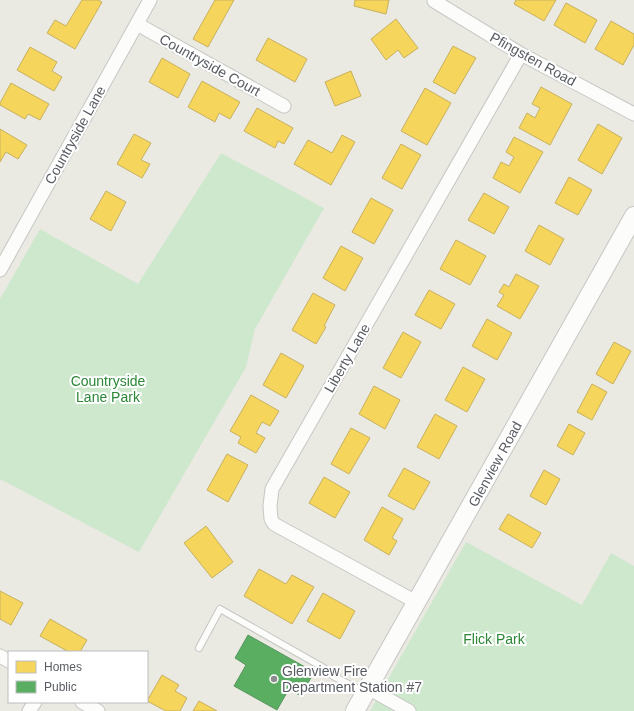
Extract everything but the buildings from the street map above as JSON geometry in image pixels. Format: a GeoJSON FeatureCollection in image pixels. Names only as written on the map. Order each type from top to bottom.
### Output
{"type":"FeatureCollection","features":[{"type":"Feature","properties":{"kind":"main road","name":"Glenview Road"},"geometry":{"type":"LineString","coordinates":[[355,711],[634,216]]}},
{"type":"Feature","properties":{"kind":"street","name":"Countryside Lane"},"geometry":{"type":"LineString","coordinates":[[0,270],[150,0]]}},
{"type":"Feature","properties":{"kind":"street","name":"Pfingsten Road"},"geometry":{"type":"LineString","coordinates":[[435,1],[521,54],[634,114]]}},
{"type":"Feature","properties":{"kind":"street","name":"Countryside Court"},"geometry":{"type":"LineString","coordinates":[[137,24],[284,106]]}},
{"type":"Feature","properties":{"kind":"street","name":"Liberty Lane"},"geometry":{"type":"LineString","coordinates":[[416,602],[274,524],[271,519],[270,506],[272,489],[521,54]]}},
{"type":"Feature","properties":{"kind":"street"},"geometry":{"type":"LineString","coordinates":[[367,690],[408,711]]}},
{"type":"Feature","properties":{"kind":"street"},"geometry":{"type":"LineString","coordinates":[[84,703],[98,711]]}},
{"type":"Feature","properties":{"kind":"lane"},"geometry":{"type":"LineString","coordinates":[[198,648],[220,609],[324,668],[333,676],[367,690]]}},
{"type":"Feature","properties":{"kind":"green space","name":"Countryside Lane Park"},"geometry":{"type":"Polygon","coordinates":[[[221,153],[324,208],[255,329],[246,367],[139,552],[0,479],[0,299],[40,229],[138,284],[221,153]]]}},
{"type":"Feature","properties":{"kind":"green space","name":"Flick Park"},"geometry":{"type":"Polygon","coordinates":[[[466,542],[582,605],[611,553],[634,566],[634,711],[370,711],[466,542]]]}},
{"type":"Feature","properties":{"kind":"place","name":"Glenview Fire Department Station #7"},"geometry":{"type":"Point","coordinates":[274,679]}}]}
